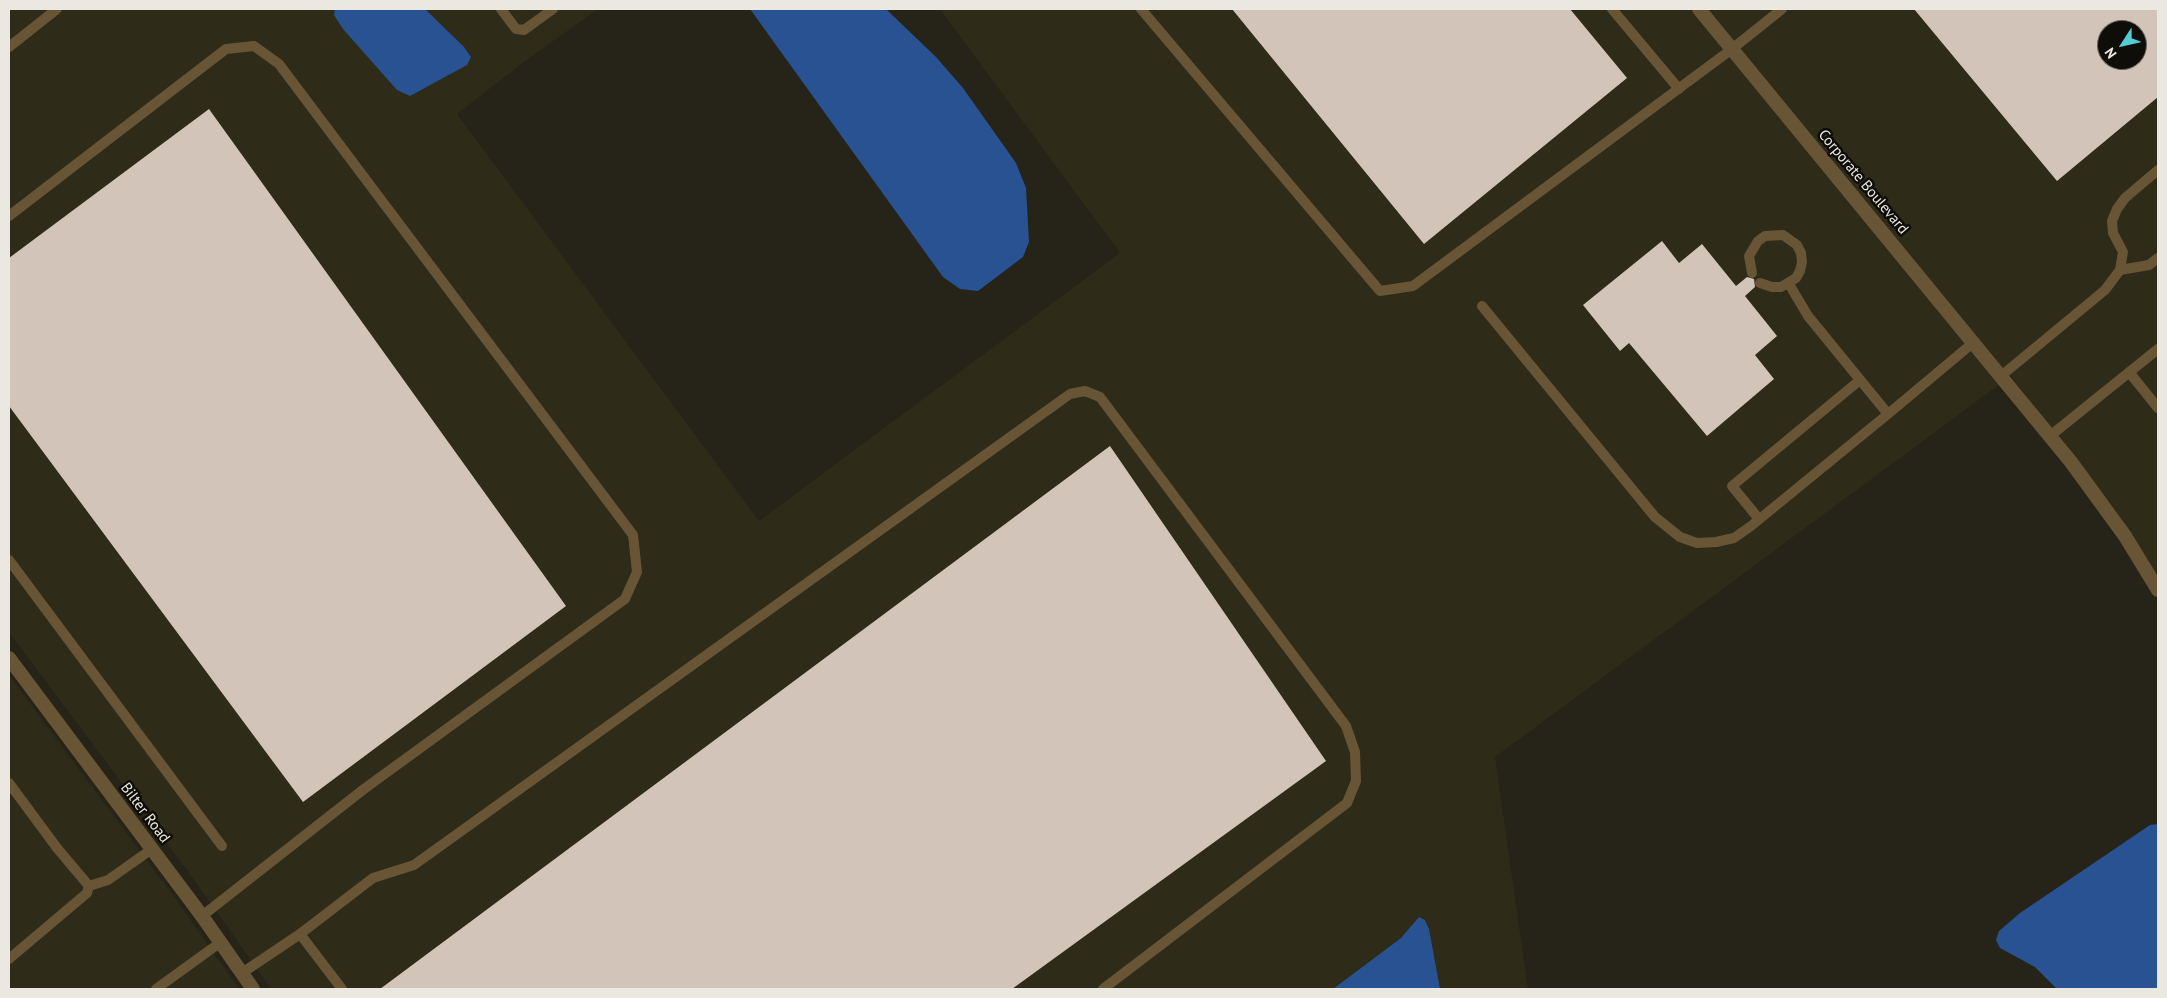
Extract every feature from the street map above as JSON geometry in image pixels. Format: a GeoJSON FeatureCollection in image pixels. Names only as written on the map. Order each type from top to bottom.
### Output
{"type":"FeatureCollection","features":[{"type":"Feature","properties":{"kind":"street","name":"Corporate Boulevard"},"geometry":{"type":"LineString","coordinates":[[1699,9],[2050,436],[2125,536],[2158,590]]}},
{"type":"Feature","properties":{"kind":"street","name":"Bilter Road"},"geometry":{"type":"LineString","coordinates":[[9,658],[202,916],[253,989]]}},
{"type":"Feature","properties":{"kind":"lane"},"geometry":{"type":"LineString","coordinates":[[9,48],[57,9]]}},
{"type":"Feature","properties":{"kind":"lane"},"geometry":{"type":"LineString","coordinates":[[501,9],[516,29],[524,30],[553,9]]}},
{"type":"Feature","properties":{"kind":"lane"},"geometry":{"type":"LineString","coordinates":[[1141,9],[1380,291],[1413,286],[1679,89],[1782,9]]}},
{"type":"Feature","properties":{"kind":"lane"},"geometry":{"type":"LineString","coordinates":[[1612,9],[1679,89]]}},
{"type":"Feature","properties":{"kind":"lane"},"geometry":{"type":"LineString","coordinates":[[9,216],[226,49],[254,46],[278,64],[633,536],[637,572],[625,599],[364,789],[202,916]]}},
{"type":"Feature","properties":{"kind":"lane"},"geometry":{"type":"LineString","coordinates":[[2001,376],[2105,290],[2120,270],[2123,252],[2113,233],[2112,222],[2116,209],[2125,198],[2158,170]]}},
{"type":"Feature","properties":{"kind":"lane"},"geometry":{"type":"LineString","coordinates":[[1752,273],[1750,256],[1758,241],[1765,236],[1783,235],[1797,245],[1801,254],[1800,271],[1796,278],[1789,284],[1781,287],[1772,287],[1760,283]]}},
{"type":"Feature","properties":{"kind":"lane"},"geometry":{"type":"LineString","coordinates":[[2120,270],[2149,265],[2158,258]]}},
{"type":"Feature","properties":{"kind":"lane"},"geometry":{"type":"LineString","coordinates":[[1789,284],[1808,316],[1888,414]]}},
{"type":"Feature","properties":{"kind":"lane"},"geometry":{"type":"LineString","coordinates":[[1482,306],[1649,509],[1666,527],[1680,537],[1697,543],[1716,542],[1734,538],[1974,342]]}},
{"type":"Feature","properties":{"kind":"lane"},"geometry":{"type":"LineString","coordinates":[[2050,436],[2158,349]]}},
{"type":"Feature","properties":{"kind":"lane"},"geometry":{"type":"LineString","coordinates":[[2129,372],[2158,408]]}},
{"type":"Feature","properties":{"kind":"lane"},"geometry":{"type":"LineString","coordinates":[[1759,519],[1732,486],[1860,380]]}},
{"type":"Feature","properties":{"kind":"lane"},"geometry":{"type":"LineString","coordinates":[[242,973],[300,934],[373,878],[414,865],[1070,394],[1084,391],[1100,397],[1346,726],[1355,752],[1356,781],[1347,803],[1103,989]]}},
{"type":"Feature","properties":{"kind":"lane"},"geometry":{"type":"LineString","coordinates":[[9,560],[222,846]]}},
{"type":"Feature","properties":{"kind":"lane"},"geometry":{"type":"LineString","coordinates":[[9,783],[57,848],[89,886]]}},
{"type":"Feature","properties":{"kind":"lane"},"geometry":{"type":"LineString","coordinates":[[89,886],[108,880],[152,850]]}},
{"type":"Feature","properties":{"kind":"lane"},"geometry":{"type":"LineString","coordinates":[[9,959],[87,894],[89,886]]}},
{"type":"Feature","properties":{"kind":"lane"},"geometry":{"type":"LineString","coordinates":[[300,934],[342,989]]}},
{"type":"Feature","properties":{"kind":"lane"},"geometry":{"type":"LineString","coordinates":[[156,989],[221,942]]}},
{"type":"Feature","properties":{"kind":"shaded area"},"geometry":{"type":"Polygon","coordinates":[[[9,9],[598,9],[521,64],[457,114],[759,521],[1120,253],[940,9],[2158,9],[2158,583],[2087,475],[2011,376],[1495,757],[1528,989],[271,989],[195,881],[9,632],[9,9]]]}},
{"type":"Feature","properties":{"kind":"shaded area"},"geometry":{"type":"Polygon","coordinates":[[[9,675],[175,898],[239,989],[9,989],[9,675]]]}},
{"type":"Feature","properties":{"kind":"water"},"geometry":{"type":"Polygon","coordinates":[[[335,9],[425,9],[464,47],[471,57],[467,65],[410,96],[397,90],[343,29],[334,15],[335,9]]]}},
{"type":"Feature","properties":{"kind":"water"},"geometry":{"type":"Polygon","coordinates":[[[750,9],[886,9],[936,57],[963,88],[1016,163],[1026,188],[1029,242],[1023,257],[978,291],[960,289],[943,277],[750,9]]]}},
{"type":"Feature","properties":{"kind":"water"},"geometry":{"type":"Polygon","coordinates":[[[2158,824],[2158,989],[2057,989],[2035,967],[2000,948],[1996,940],[1999,931],[2020,913],[2150,825],[2158,824]]]}},
{"type":"Feature","properties":{"kind":"water"},"geometry":{"type":"Polygon","coordinates":[[[1419,917],[1425,920],[1429,929],[1440,989],[1333,989],[1401,938],[1419,917]]]}},
{"type":"Feature","properties":{"kind":"building"},"geometry":{"type":"Polygon","coordinates":[[[1232,9],[1570,9],[1627,78],[1424,244],[1232,9]]]}},
{"type":"Feature","properties":{"kind":"building"},"geometry":{"type":"Polygon","coordinates":[[[1914,9],[2158,9],[2158,97],[2057,181],[1914,9]]]}},
{"type":"Feature","properties":{"kind":"building"},"geometry":{"type":"Polygon","coordinates":[[[209,109],[566,606],[303,802],[9,406],[9,258],[209,109]]]}},
{"type":"Feature","properties":{"kind":"building"},"geometry":{"type":"Polygon","coordinates":[[[1662,241],[1679,263],[1702,244],[1736,286],[1747,277],[1754,279],[1755,287],[1745,296],[1777,336],[1755,355],[1774,379],[1707,436],[1629,343],[1620,351],[1583,305],[1662,241]]]}},
{"type":"Feature","properties":{"kind":"building"},"geometry":{"type":"Polygon","coordinates":[[[1110,446],[1326,761],[1012,989],[380,989],[1110,446]]]}}]}
